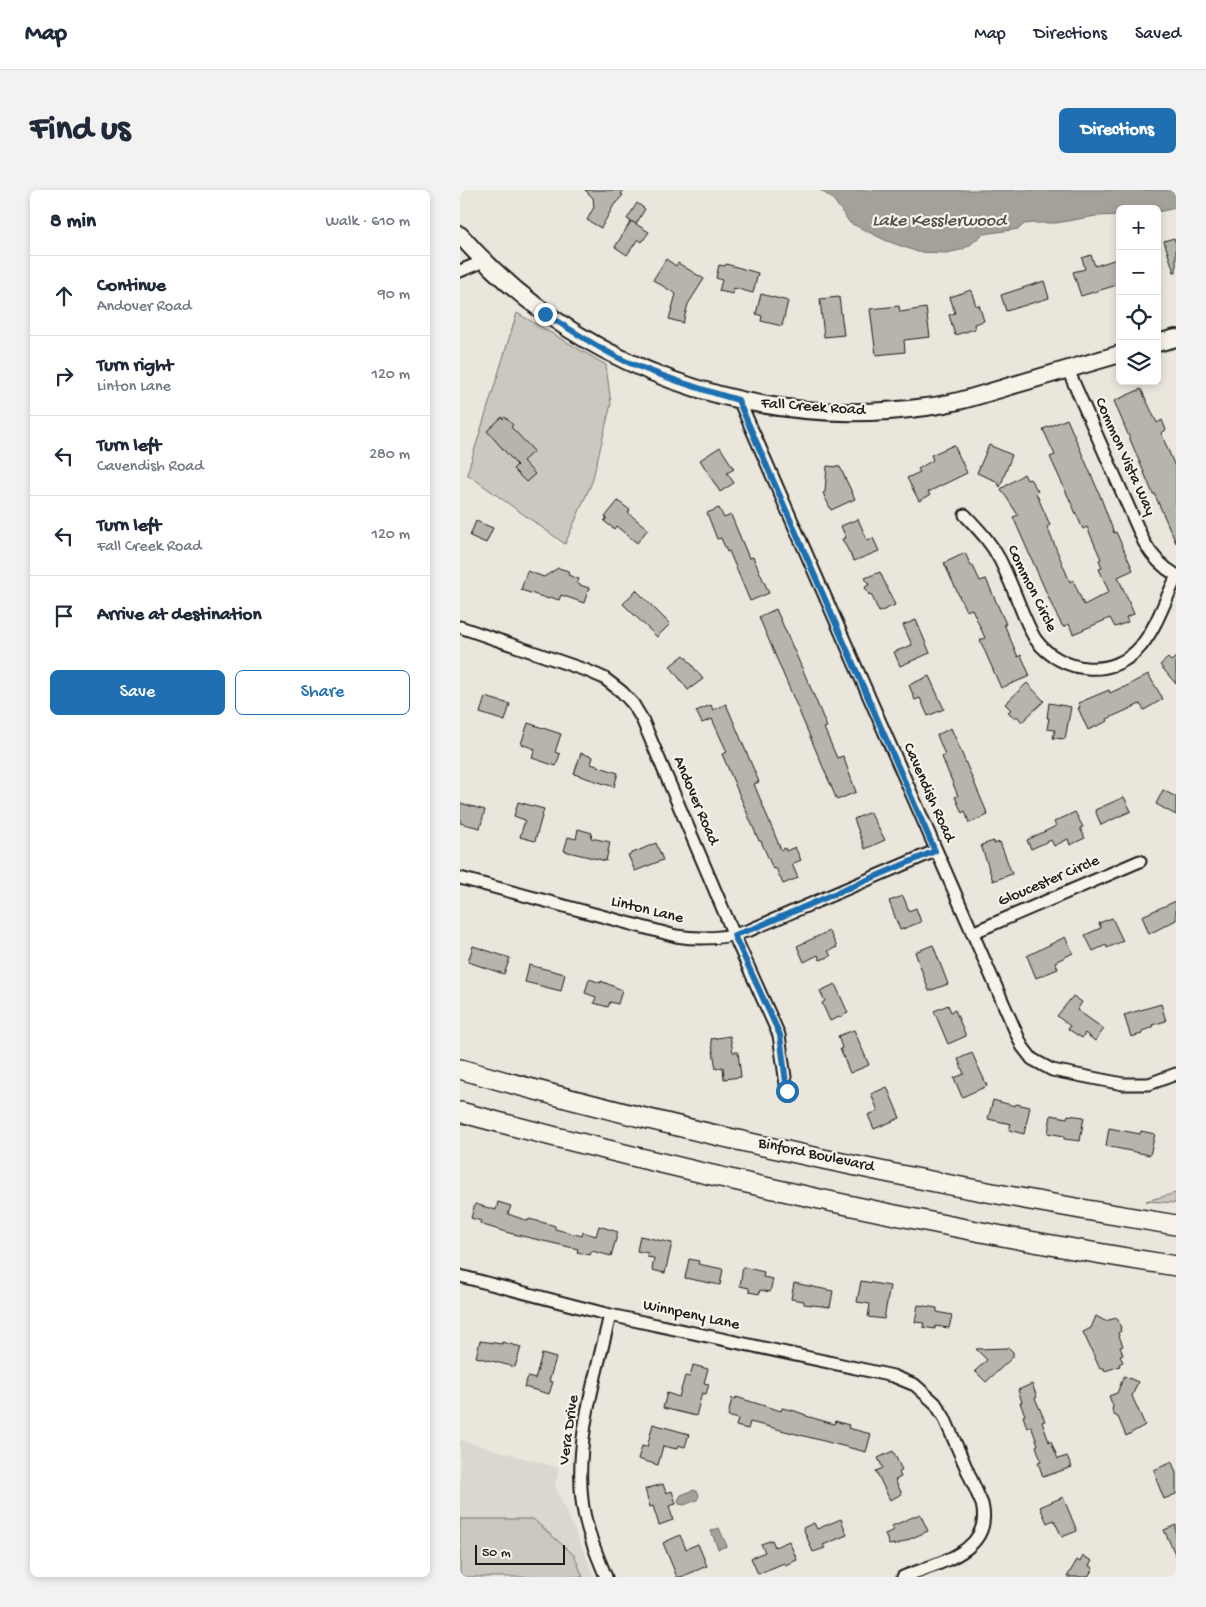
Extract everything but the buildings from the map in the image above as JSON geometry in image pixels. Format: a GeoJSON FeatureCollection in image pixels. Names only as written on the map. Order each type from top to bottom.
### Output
{"type":"FeatureCollection","features":[{"type":"Feature","properties":{"kind":"main road","name":"Fall Creek Road"},"geometry":{"type":"LineString","coordinates":[[460,235],[511,287],[545,314],[596,346],[641,368],[672,380],[738,400],[804,410],[900,411],[956,402],[1116,355]]}},
{"type":"Feature","properties":{"kind":"main road"},"geometry":{"type":"LineString","coordinates":[[1161,342],[1176,338]]}},
{"type":"Feature","properties":{"kind":"main road","name":"Binford Boulevard"},"geometry":{"type":"LineString","coordinates":[[460,1069],[685,1127],[868,1168],[982,1191],[1176,1225]]}},
{"type":"Feature","properties":{"kind":"main road"},"geometry":{"type":"LineString","coordinates":[[460,1112],[636,1157],[814,1198],[969,1230],[1176,1266]]}},
{"type":"Feature","properties":{"kind":"street"},"geometry":{"type":"LineString","coordinates":[[460,271],[484,261]]}},
{"type":"Feature","properties":{"kind":"street","name":"Common Vista Way"},"geometry":{"type":"LineString","coordinates":[[1068,370],[1144,542],[1150,553],[1176,577]]}},
{"type":"Feature","properties":{"kind":"street","name":"Cavendish Road"},"geometry":{"type":"LineString","coordinates":[[738,400],[1019,1042],[1037,1062],[1057,1071],[1123,1084],[1139,1085],[1176,1074]]}},
{"type":"Feature","properties":{"kind":"street","name":"Common Circle"},"geometry":{"type":"LineString","coordinates":[[965,515],[984,536],[1000,559],[1036,640],[1050,655],[1071,666],[1087,669],[1104,668],[1119,663],[1133,654],[1150,632],[1176,577]]}},
{"type":"Feature","properties":{"kind":"street","name":"Andover Road"},"geometry":{"type":"LineString","coordinates":[[460,627],[604,678],[622,692],[633,704],[642,718],[734,935],[780,1035],[787,1091]]}},
{"type":"Feature","properties":{"kind":"street","name":"Linton Lane"},"geometry":{"type":"LineString","coordinates":[[460,878],[676,936],[706,938],[734,935],[755,928],[935,851]]}},
{"type":"Feature","properties":{"kind":"street","name":"Gloucester Circle"},"geometry":{"type":"LineString","coordinates":[[972,933],[1140,861]]}},
{"type":"Feature","properties":{"kind":"street","name":"Winnpeny Lane"},"geometry":{"type":"LineString","coordinates":[[460,1276],[610,1315],[888,1375],[915,1385],[932,1399],[944,1417],[982,1504],[984,1515],[979,1536],[973,1544],[960,1554],[903,1577]]}},
{"type":"Feature","properties":{"kind":"street","name":"Vera Drive"},"geometry":{"type":"LineString","coordinates":[[606,1577],[588,1528],[582,1501],[580,1468],[584,1426],[610,1315]]}},
{"type":"Feature","properties":{"kind":"shaded area"},"geometry":{"type":"Polygon","coordinates":[[[517,313],[606,365],[611,404],[592,482],[565,544],[467,474],[517,313]]]}},
{"type":"Feature","properties":{"kind":"shaded area"},"geometry":{"type":"Polygon","coordinates":[[[1176,1193],[1176,1203],[1146,1201],[1176,1193]]]}},
{"type":"Feature","properties":{"kind":"shaded area"},"geometry":{"type":"Polygon","coordinates":[[[460,1440],[559,1468],[555,1486],[595,1577],[460,1577],[460,1440]]]}},
{"type":"Feature","properties":{"kind":"shaded area"},"geometry":{"type":"Polygon","coordinates":[[[460,1519],[533,1519],[574,1555],[583,1577],[460,1577],[460,1519]]]}},
{"type":"Feature","properties":{"kind":"water","name":"Lake Kesslerwood"},"geometry":{"type":"Polygon","coordinates":[[[820,190],[1176,190],[1176,208],[1161,211],[1161,205],[1116,205],[1116,215],[1096,216],[1056,223],[1024,224],[1019,229],[983,234],[961,250],[946,253],[918,252],[887,241],[850,223],[833,199],[820,190]]]}},
{"type":"Feature","properties":{"kind":"water"},"geometry":{"type":"Polygon","coordinates":[[[694,1490],[698,1492],[697,1500],[684,1505],[679,1504],[678,1500],[681,1495],[694,1490]]]}},
{"type":"Feature","properties":{"kind":"water"},"geometry":{"type":"Polygon","coordinates":[[[719,1528],[727,1546],[718,1549],[711,1531],[719,1528]]]}},
{"type":"Feature","properties":{"kind":"route"},"geometry":{"type":"LineString","coordinates":[[545,314],[596,346],[641,368],[688,386],[738,400],[935,851],[755,928],[734,935],[780,1035],[787,1091]]}}]}
